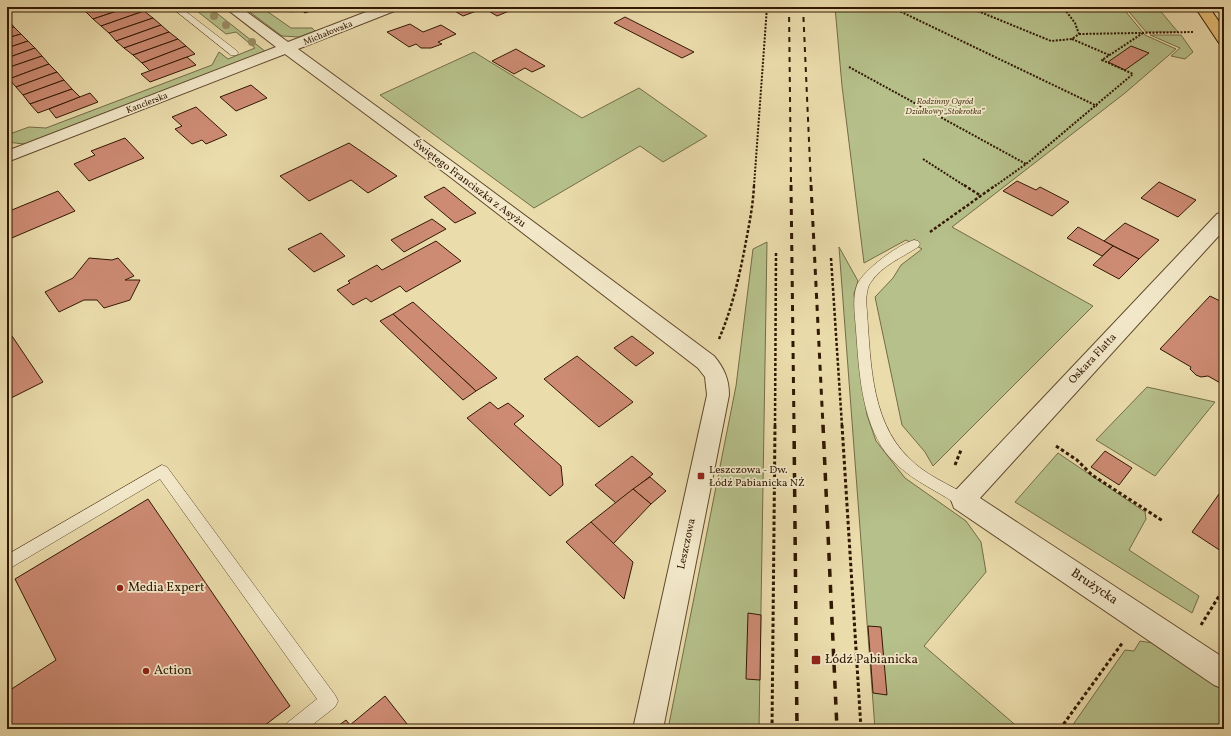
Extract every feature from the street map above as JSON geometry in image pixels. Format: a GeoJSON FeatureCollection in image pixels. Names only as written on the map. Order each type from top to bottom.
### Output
{"type":"FeatureCollection","features":[{"type":"Feature","properties":{"kind":"main road"},"geometry":{"type":"LineString","coordinates":[[1202,7],[1224,40]]}},
{"type":"Feature","properties":{"kind":"street","name":"Świętego Franciszka z Asyżu"},"geometry":{"type":"LineString","coordinates":[[231,7],[455,172],[706,362]]}},
{"type":"Feature","properties":{"kind":"street","name":"Michałowska"},"geometry":{"type":"LineString","coordinates":[[287,49],[392,7]]}},
{"type":"Feature","properties":{"kind":"street","name":"Kanclerska"},"geometry":{"type":"LineString","coordinates":[[7,157],[287,49]]}},
{"type":"Feature","properties":{"kind":"street","name":"Oskara Flatta"},"geometry":{"type":"LineString","coordinates":[[963,500],[1224,218]]}},
{"type":"Feature","properties":{"kind":"street","name":"Leszczowa"},"geometry":{"type":"LineString","coordinates":[[648,729],[718,395],[718,383],[715,372],[706,362]]}},
{"type":"Feature","properties":{"kind":"street","name":"Brużycka"},"geometry":{"type":"LineString","coordinates":[[963,500],[1224,674]]}},
{"type":"Feature","properties":{"kind":"lane"},"geometry":{"type":"LineString","coordinates":[[175,7],[234,53]]}},
{"type":"Feature","properties":{"kind":"lane"},"geometry":{"type":"LineString","coordinates":[[914,244],[872,274],[865,281],[861,290],[860,300],[871,402],[884,439],[893,452],[905,464],[963,500]]}},
{"type":"Feature","properties":{"kind":"lane"},"geometry":{"type":"LineString","coordinates":[[7,563],[162,472],[329,701],[293,729]]}},
{"type":"Feature","properties":{"kind":"path"},"geometry":{"type":"LineString","coordinates":[[706,362],[718,344],[727,321],[738,280],[753,206],[757,170],[761,78],[767,7]]}},
{"type":"Feature","properties":{"kind":"path"},"geometry":{"type":"LineString","coordinates":[[891,7],[1097,106]]}},
{"type":"Feature","properties":{"kind":"path"},"geometry":{"type":"LineString","coordinates":[[968,7],[1036,36],[1051,41],[1072,39],[1109,55]]}},
{"type":"Feature","properties":{"kind":"path"},"geometry":{"type":"LineString","coordinates":[[1063,7],[1076,23],[1079,34]]}},
{"type":"Feature","properties":{"kind":"path"},"geometry":{"type":"LineString","coordinates":[[1072,39],[1079,34],[1198,32]]}},
{"type":"Feature","properties":{"kind":"path"},"geometry":{"type":"LineString","coordinates":[[914,244],[1026,164],[1097,106],[1133,74],[1102,60],[1143,33]]}},
{"type":"Feature","properties":{"kind":"path"},"geometry":{"type":"LineString","coordinates":[[849,67],[1026,164]]}},
{"type":"Feature","properties":{"kind":"path"},"geometry":{"type":"LineString","coordinates":[[923,159],[981,196]]}},
{"type":"Feature","properties":{"kind":"path"},"geometry":{"type":"LineString","coordinates":[[772,729],[776,254]]}},
{"type":"Feature","properties":{"kind":"path"},"geometry":{"type":"LineString","coordinates":[[831,258],[861,729]]}},
{"type":"Feature","properties":{"kind":"path"},"geometry":{"type":"LineString","coordinates":[[1056,446],[1077,460],[1092,474],[1164,521]]}},
{"type":"Feature","properties":{"kind":"path"},"geometry":{"type":"LineString","coordinates":[[1186,649],[1224,588]]}},
{"type":"Feature","properties":{"kind":"path"},"geometry":{"type":"LineString","coordinates":[[1060,729],[1141,618]]}},
{"type":"Feature","properties":{"kind":"green space"},"geometry":{"type":"Polygon","coordinates":[[[192,7],[209,7],[266,52],[38,141],[24,144],[7,142],[7,135],[29,127],[46,128],[212,65],[219,52],[228,59],[255,48],[236,32],[226,34],[192,7]]]}},
{"type":"Feature","properties":{"kind":"green space"},"geometry":{"type":"Polygon","coordinates":[[[243,7],[261,7],[291,28],[312,28],[315,31],[299,37],[282,36],[243,7]]]}},
{"type":"Feature","properties":{"kind":"green space","name":"Rodzinny Ogród Działkowy „Stokrotka”"},"geometry":{"type":"Polygon","coordinates":[[[835,7],[1122,7],[1145,35],[1176,49],[1125,93],[952,227],[1093,306],[933,466],[925,452],[902,425],[875,297],[893,278],[901,265],[922,249],[906,240],[864,263],[842,86],[835,7]]]}},
{"type":"Feature","properties":{"kind":"green space"},"geometry":{"type":"Polygon","coordinates":[[[1125,7],[1157,7],[1178,32],[1146,32],[1125,7]]]}},
{"type":"Feature","properties":{"kind":"green space"},"geometry":{"type":"Polygon","coordinates":[[[1150,35],[1181,35],[1193,52],[1185,59],[1171,56],[1180,48],[1150,35]]]}},
{"type":"Feature","properties":{"kind":"green space"},"geometry":{"type":"Polygon","coordinates":[[[474,52],[582,118],[639,88],[707,136],[663,162],[640,146],[534,208],[380,95],[474,52]]]}},
{"type":"Feature","properties":{"kind":"green space"},"geometry":{"type":"Polygon","coordinates":[[[767,242],[759,729],[668,729],[736,386],[753,249],[767,242]]]}},
{"type":"Feature","properties":{"kind":"green space"},"geometry":{"type":"Polygon","coordinates":[[[839,247],[858,281],[854,294],[862,385],[867,415],[876,441],[905,478],[966,521],[981,542],[986,572],[924,646],[1020,729],[875,729],[839,247]]]}},
{"type":"Feature","properties":{"kind":"green space"},"geometry":{"type":"Polygon","coordinates":[[[1147,387],[1215,402],[1155,476],[1096,440],[1147,387]]]}},
{"type":"Feature","properties":{"kind":"green space"},"geometry":{"type":"Polygon","coordinates":[[[1058,453],[1145,512],[1146,519],[1129,550],[1199,596],[1192,613],[1015,502],[1058,453]]]}},
{"type":"Feature","properties":{"kind":"green space"},"geometry":{"type":"Polygon","coordinates":[[[1140,641],[1153,643],[1224,691],[1224,729],[1070,729],[1125,650],[1134,651],[1140,641]]]}},
{"type":"Feature","properties":{"kind":"building"},"geometry":{"type":"Polygon","coordinates":[[[80,7],[102,7],[86,12],[80,7]]]}},
{"type":"Feature","properties":{"kind":"building"},"geometry":{"type":"Polygon","coordinates":[[[102,7],[129,7],[93,19],[86,12],[102,7]]]}},
{"type":"Feature","properties":{"kind":"building"},"geometry":{"type":"Polygon","coordinates":[[[129,7],[140,7],[144,11],[101,26],[93,19],[129,7]]]}},
{"type":"Feature","properties":{"kind":"building"},"geometry":{"type":"Polygon","coordinates":[[[285,7],[321,7],[305,13],[300,9],[292,12],[285,7]]]}},
{"type":"Feature","properties":{"kind":"building"},"geometry":{"type":"Polygon","coordinates":[[[448,7],[481,7],[477,9],[479,10],[463,16],[448,7]]]}},
{"type":"Feature","properties":{"kind":"building"},"geometry":{"type":"Polygon","coordinates":[[[482,7],[511,7],[514,9],[497,16],[482,7]]]}},
{"type":"Feature","properties":{"kind":"building"},"geometry":{"type":"Polygon","coordinates":[[[144,11],[153,18],[109,33],[101,26],[144,11]]]}},
{"type":"Feature","properties":{"kind":"building"},"geometry":{"type":"Polygon","coordinates":[[[625,17],[694,52],[682,58],[614,23],[625,17]]]}},
{"type":"Feature","properties":{"kind":"building"},"geometry":{"type":"Polygon","coordinates":[[[153,18],[161,25],[116,41],[109,33],[153,18]]]}},
{"type":"Feature","properties":{"kind":"building"},"geometry":{"type":"Polygon","coordinates":[[[8,20],[14,27],[7,29],[8,20]]]}},
{"type":"Feature","properties":{"kind":"building"},"geometry":{"type":"Polygon","coordinates":[[[410,24],[423,32],[441,25],[456,34],[438,42],[442,44],[431,48],[421,48],[416,44],[409,47],[387,32],[410,24]]]}},
{"type":"Feature","properties":{"kind":"building"},"geometry":{"type":"Polygon","coordinates":[[[161,25],[169,32],[124,48],[116,41],[161,25]]]}},
{"type":"Feature","properties":{"kind":"building"},"geometry":{"type":"Polygon","coordinates":[[[14,27],[21,34],[7,38],[7,29],[14,27]]]}},
{"type":"Feature","properties":{"kind":"building"},"geometry":{"type":"Polygon","coordinates":[[[169,32],[178,39],[133,55],[124,48],[169,32]]]}},
{"type":"Feature","properties":{"kind":"building"},"geometry":{"type":"Polygon","coordinates":[[[21,34],[28,41],[7,48],[7,38],[21,34]]]}},
{"type":"Feature","properties":{"kind":"building"},"geometry":{"type":"Polygon","coordinates":[[[178,39],[186,46],[142,63],[133,55],[178,39]]]}},
{"type":"Feature","properties":{"kind":"building"},"geometry":{"type":"Polygon","coordinates":[[[28,41],[35,48],[7,58],[7,48],[28,41]]]}},
{"type":"Feature","properties":{"kind":"building"},"geometry":{"type":"Polygon","coordinates":[[[186,46],[195,54],[150,71],[142,63],[186,46]]]}},
{"type":"Feature","properties":{"kind":"building"},"geometry":{"type":"Polygon","coordinates":[[[1131,46],[1149,53],[1125,70],[1108,62],[1131,46]]]}},
{"type":"Feature","properties":{"kind":"building"},"geometry":{"type":"Polygon","coordinates":[[[35,48],[42,56],[7,68],[7,58],[35,48]]]}},
{"type":"Feature","properties":{"kind":"building"},"geometry":{"type":"Polygon","coordinates":[[[516,49],[545,66],[532,72],[525,68],[514,74],[492,61],[516,49]]]}},
{"type":"Feature","properties":{"kind":"building"},"geometry":{"type":"Polygon","coordinates":[[[42,56],[49,64],[9,79],[7,77],[7,68],[42,56]]]}},
{"type":"Feature","properties":{"kind":"building"},"geometry":{"type":"Polygon","coordinates":[[[187,57],[196,65],[150,82],[141,74],[187,57]]]}},
{"type":"Feature","properties":{"kind":"building"},"geometry":{"type":"Polygon","coordinates":[[[49,64],[57,72],[16,87],[9,79],[49,64]]]}},
{"type":"Feature","properties":{"kind":"building"},"geometry":{"type":"Polygon","coordinates":[[[57,72],[64,80],[23,95],[16,87],[57,72]]]}},
{"type":"Feature","properties":{"kind":"building"},"geometry":{"type":"Polygon","coordinates":[[[64,80],[72,89],[30,104],[23,95],[64,80]]]}},
{"type":"Feature","properties":{"kind":"building"},"geometry":{"type":"Polygon","coordinates":[[[251,85],[267,98],[236,111],[220,97],[251,85]]]}},
{"type":"Feature","properties":{"kind":"building"},"geometry":{"type":"Polygon","coordinates":[[[72,89],[80,97],[38,113],[30,104],[72,89]]]}},
{"type":"Feature","properties":{"kind":"building"},"geometry":{"type":"Polygon","coordinates":[[[90,93],[98,102],[56,118],[49,109],[90,93]]]}},
{"type":"Feature","properties":{"kind":"building"},"geometry":{"type":"Polygon","coordinates":[[[196,107],[227,135],[206,144],[202,140],[192,144],[175,129],[182,126],[172,117],[196,107]]]}},
{"type":"Feature","properties":{"kind":"building"},"geometry":{"type":"Polygon","coordinates":[[[125,138],[144,158],[89,181],[74,164],[95,155],[91,151],[125,138]]]}},
{"type":"Feature","properties":{"kind":"building"},"geometry":{"type":"Polygon","coordinates":[[[349,143],[397,176],[368,193],[351,180],[309,201],[280,176],[349,143]]]}},
{"type":"Feature","properties":{"kind":"building"},"geometry":{"type":"Polygon","coordinates":[[[1017,181],[1036,190],[1040,187],[1069,202],[1052,216],[1003,191],[1017,181]]]}},
{"type":"Feature","properties":{"kind":"building"},"geometry":{"type":"Polygon","coordinates":[[[1159,182],[1196,200],[1178,217],[1141,198],[1159,182]]]}},
{"type":"Feature","properties":{"kind":"building"},"geometry":{"type":"Polygon","coordinates":[[[444,187],[476,213],[455,223],[424,197],[444,187]]]}},
{"type":"Feature","properties":{"kind":"building"},"geometry":{"type":"Polygon","coordinates":[[[58,191],[75,211],[7,240],[7,212],[58,191]]]}},
{"type":"Feature","properties":{"kind":"building"},"geometry":{"type":"Polygon","coordinates":[[[432,219],[446,229],[404,252],[391,240],[432,219]]]}},
{"type":"Feature","properties":{"kind":"building"},"geometry":{"type":"Polygon","coordinates":[[[1125,223],[1159,240],[1139,259],[1104,241],[1125,223]]]}},
{"type":"Feature","properties":{"kind":"building"},"geometry":{"type":"Polygon","coordinates":[[[1078,227],[1113,246],[1102,256],[1067,238],[1078,227]]]}},
{"type":"Feature","properties":{"kind":"building"},"geometry":{"type":"Polygon","coordinates":[[[321,233],[345,256],[314,272],[288,249],[321,233]]]}},
{"type":"Feature","properties":{"kind":"building"},"geometry":{"type":"Polygon","coordinates":[[[436,241],[461,261],[406,292],[400,286],[371,302],[366,298],[353,305],[337,290],[350,283],[348,281],[377,265],[382,270],[436,241]]]}},
{"type":"Feature","properties":{"kind":"building"},"geometry":{"type":"Polygon","coordinates":[[[1113,246],[1139,259],[1119,279],[1093,265],[1113,246]]]}},
{"type":"Feature","properties":{"kind":"building"},"geometry":{"type":"Polygon","coordinates":[[[89,258],[112,260],[118,258],[134,276],[125,280],[140,280],[130,300],[104,308],[97,300],[84,300],[59,312],[45,292],[73,278],[89,258]]]}},
{"type":"Feature","properties":{"kind":"building"},"geometry":{"type":"Polygon","coordinates":[[[1210,296],[1224,303],[1224,385],[1208,376],[1201,377],[1196,375],[1190,369],[1191,367],[1160,349],[1210,296]]]}},
{"type":"Feature","properties":{"kind":"building"},"geometry":{"type":"Polygon","coordinates":[[[413,302],[497,378],[476,391],[393,314],[413,302]]]}},
{"type":"Feature","properties":{"kind":"building"},"geometry":{"type":"Polygon","coordinates":[[[393,314],[476,391],[463,400],[380,321],[393,314]]]}},
{"type":"Feature","properties":{"kind":"building"},"geometry":{"type":"Polygon","coordinates":[[[12,336],[43,382],[7,400],[7,338],[12,336]]]}},
{"type":"Feature","properties":{"kind":"building"},"geometry":{"type":"Polygon","coordinates":[[[632,336],[654,353],[636,366],[614,348],[632,336]]]}},
{"type":"Feature","properties":{"kind":"building"},"geometry":{"type":"Polygon","coordinates":[[[577,356],[633,402],[599,427],[544,379],[577,356]]]}},
{"type":"Feature","properties":{"kind":"building"},"geometry":{"type":"Polygon","coordinates":[[[490,402],[498,409],[508,403],[524,416],[514,424],[561,466],[563,485],[550,496],[467,418],[490,402]]]}},
{"type":"Feature","properties":{"kind":"building"},"geometry":{"type":"Polygon","coordinates":[[[1105,451],[1132,468],[1119,485],[1091,467],[1105,451]]]}},
{"type":"Feature","properties":{"kind":"building"},"geometry":{"type":"Polygon","coordinates":[[[632,456],[653,474],[616,503],[595,485],[632,456]]]}},
{"type":"Feature","properties":{"kind":"building"},"geometry":{"type":"Polygon","coordinates":[[[650,477],[666,491],[651,504],[633,489],[650,477]]]}},
{"type":"Feature","properties":{"kind":"building"},"geometry":{"type":"Polygon","coordinates":[[[1224,487],[1224,553],[1192,532],[1224,487]]]}},
{"type":"Feature","properties":{"kind":"building"},"geometry":{"type":"Polygon","coordinates":[[[633,489],[651,504],[613,544],[591,522],[633,489]]]}},
{"type":"Feature","properties":{"kind":"building"},"geometry":{"type":"Polygon","coordinates":[[[148,499],[290,706],[260,729],[7,729],[7,692],[56,660],[15,579],[148,499]]]}},
{"type":"Feature","properties":{"kind":"building"},"geometry":{"type":"Polygon","coordinates":[[[591,522],[633,562],[624,599],[566,542],[591,522]]]}},
{"type":"Feature","properties":{"kind":"building"},"geometry":{"type":"Polygon","coordinates":[[[748,613],[761,615],[760,680],[746,679],[748,613]]]}},
{"type":"Feature","properties":{"kind":"building"},"geometry":{"type":"Polygon","coordinates":[[[868,626],[881,627],[887,695],[873,693],[868,626]]]}},
{"type":"Feature","properties":{"kind":"building"},"geometry":{"type":"Polygon","coordinates":[[[385,696],[411,729],[353,729],[350,725],[385,696]]]}},
{"type":"Feature","properties":{"kind":"building"},"geometry":{"type":"Polygon","coordinates":[[[346,720],[353,729],[334,729],[346,720]]]}},
{"type":"Feature","properties":{"kind":"railway"},"geometry":{"type":"LineString","coordinates":[[789,7],[791,186]]}},
{"type":"Feature","properties":{"kind":"railway"},"geometry":{"type":"LineString","coordinates":[[803,7],[811,186]]}},
{"type":"Feature","properties":{"kind":"railway"},"geometry":{"type":"LineString","coordinates":[[791,185],[794,426]]}},
{"type":"Feature","properties":{"kind":"railway"},"geometry":{"type":"LineString","coordinates":[[811,185],[823,426]]}},
{"type":"Feature","properties":{"kind":"railway"},"geometry":{"type":"LineString","coordinates":[[794,425],[797,729]]}},
{"type":"Feature","properties":{"kind":"railway"},"geometry":{"type":"LineString","coordinates":[[823,425],[837,729]]}},
{"type":"Feature","properties":{"kind":"place","name":"Leszczowa - Dw. Łódź Pabianicka NŻ"},"geometry":{"type":"Point","coordinates":[701,476]}},
{"type":"Feature","properties":{"kind":"place","name":"Media Expert"},"geometry":{"type":"Point","coordinates":[120,588]}},
{"type":"Feature","properties":{"kind":"place","name":"Łódź Pabianicka"},"geometry":{"type":"Point","coordinates":[816,660]}},
{"type":"Feature","properties":{"kind":"place","name":"Action"},"geometry":{"type":"Point","coordinates":[146,671]}}]}
